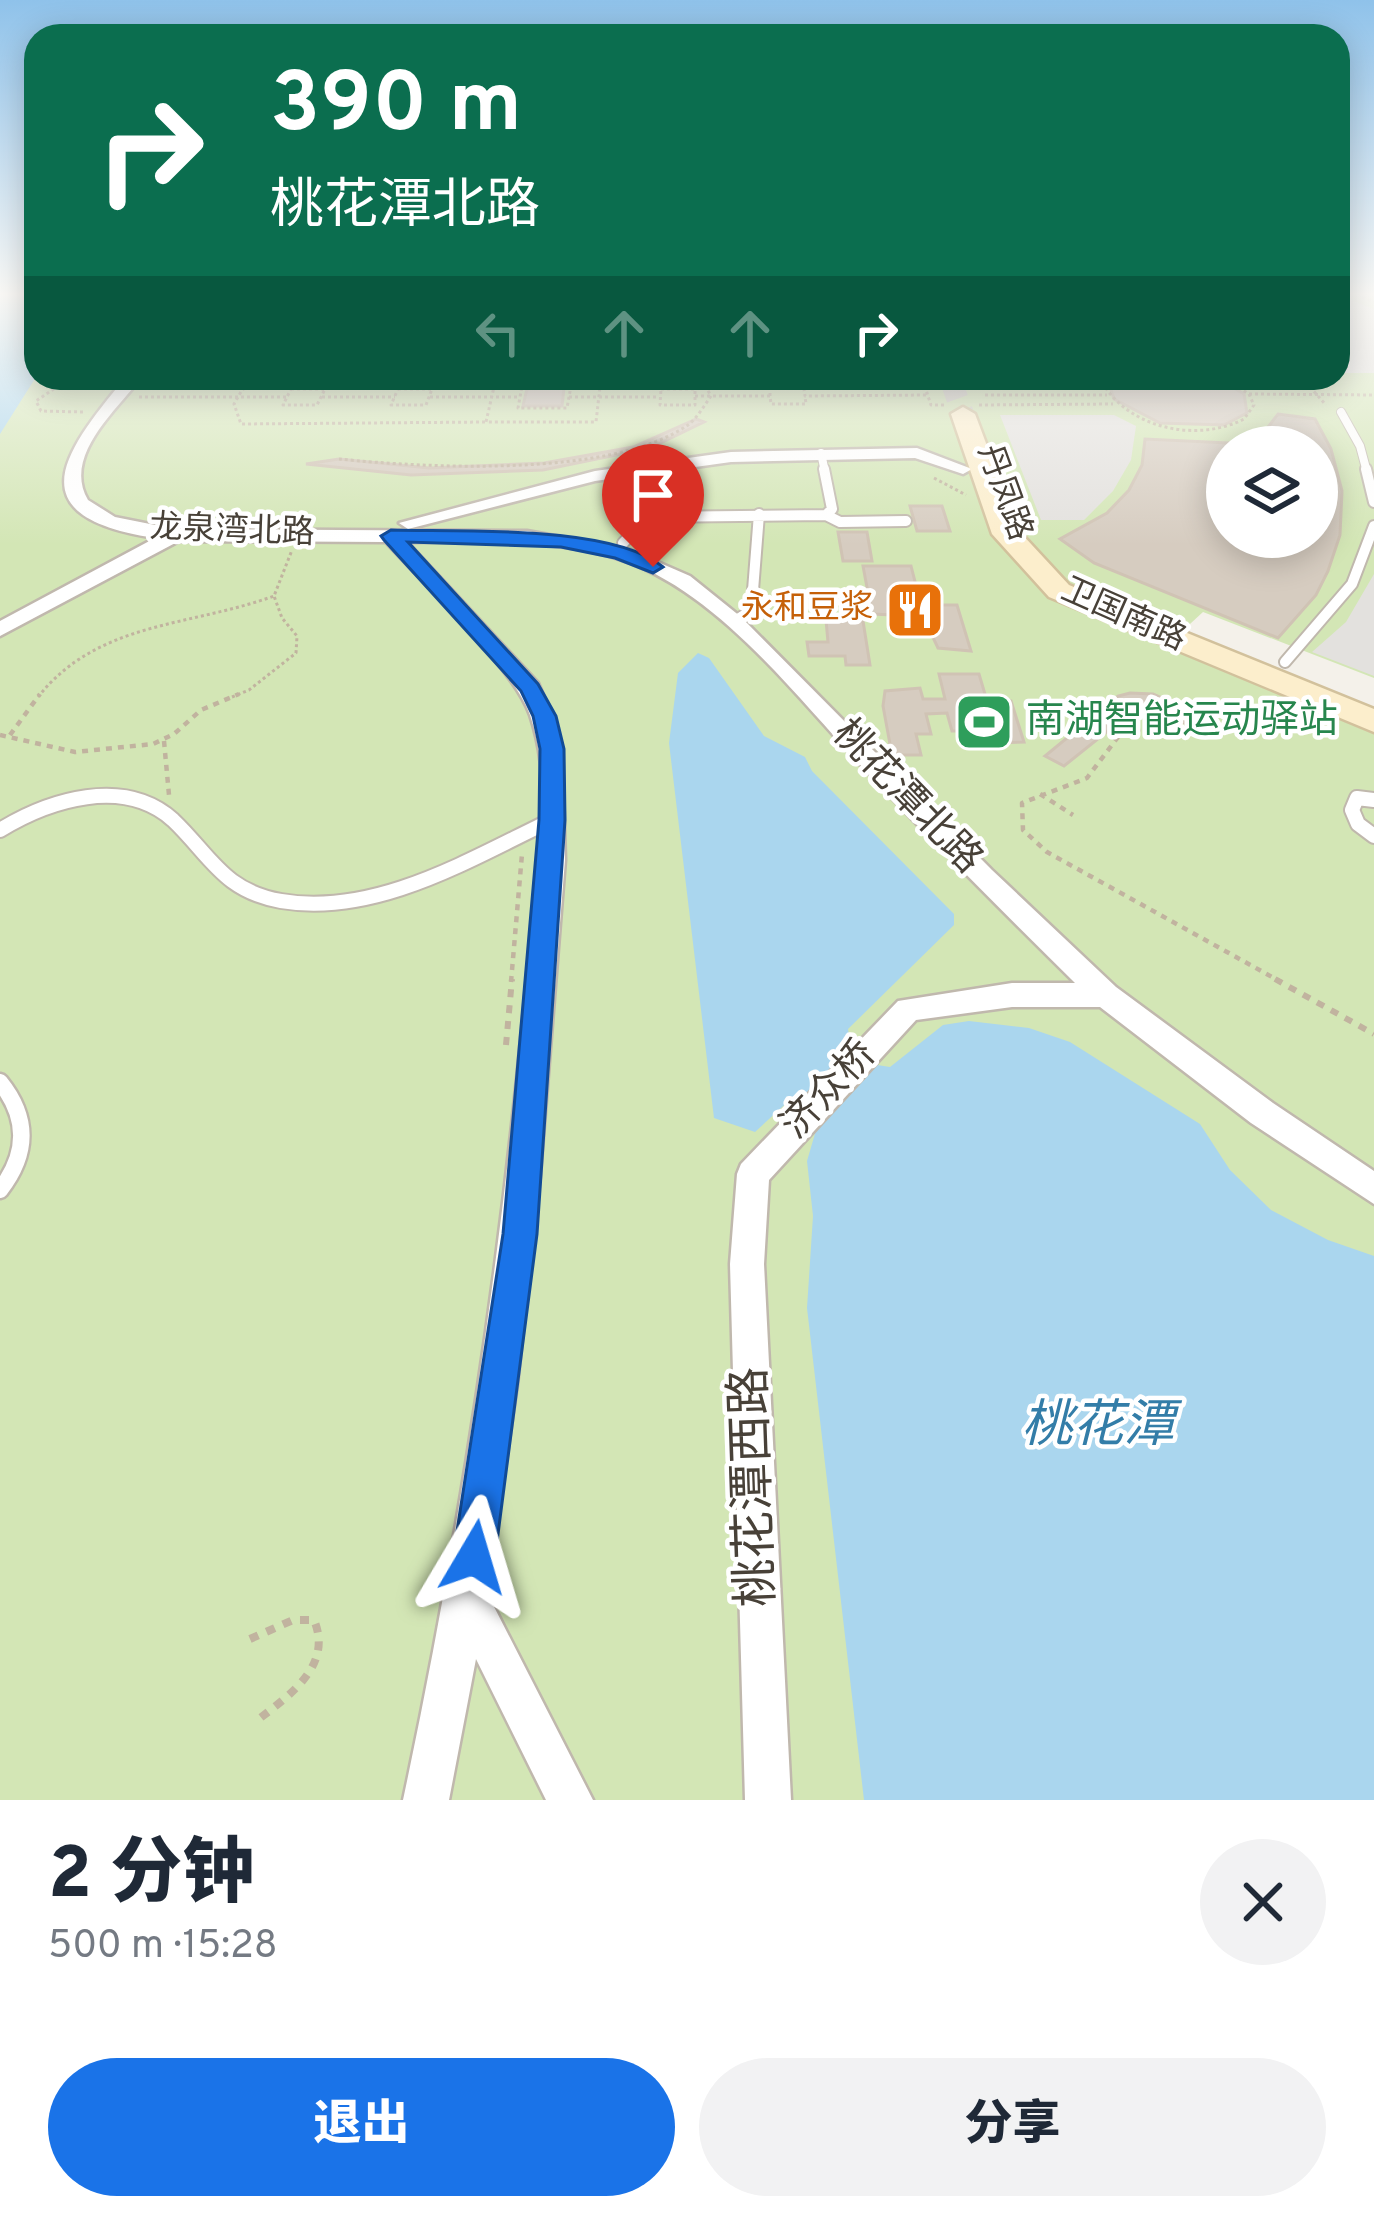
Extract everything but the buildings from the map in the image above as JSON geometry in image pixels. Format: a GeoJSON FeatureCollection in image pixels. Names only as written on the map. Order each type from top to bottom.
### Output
{"type":"FeatureCollection","features":[{"type":"Feature","properties":{"kind":"main road","name":"丹凤路"},"geometry":{"type":"LineString","coordinates":[[974,404],[1006,534],[1028,558]]}},
{"type":"Feature","properties":{"kind":"main road","name":"卫国南路"},"geometry":{"type":"LineString","coordinates":[[1028,558],[1374,698]]}},
{"type":"Feature","properties":{"kind":"main road","name":"卫国南路"},"geometry":{"type":"LineString","coordinates":[[1028,558],[1059,592],[1374,722]]}},
{"type":"Feature","properties":{"kind":"street","name":"龙泉湾北路"},"geometry":{"type":"LineString","coordinates":[[120,390],[76,458],[71,484],[93,512],[134,529],[175,535],[391,536]]}},
{"type":"Feature","properties":{"kind":"street"},"geometry":{"type":"LineString","coordinates":[[353,530],[445,516],[630,469],[731,457],[917,452],[963,469]]}},
{"type":"Feature","properties":{"kind":"street"},"geometry":{"type":"LineString","coordinates":[[122,562],[133,546],[134,529]]}},
{"type":"Feature","properties":{"kind":"street"},"geometry":{"type":"LineString","coordinates":[[0,630],[175,535]]}},
{"type":"Feature","properties":{"kind":"street"},"geometry":{"type":"LineString","coordinates":[[391,536],[530,688],[544,716],[552,749],[552,820],[520,1234],[469,1601],[426,1800]]}},
{"type":"Feature","properties":{"kind":"street","name":"桃花潭北路"},"geometry":{"type":"LineString","coordinates":[[391,536],[527,537],[621,553],[682,580],[734,621],[983,877],[1106,994],[1262,1113],[1374,1189]]}},
{"type":"Feature","properties":{"kind":"street","name":"济众桥"},"geometry":{"type":"LineString","coordinates":[[752,1174],[908,1009],[974,998],[1106,994]]}},
{"type":"Feature","properties":{"kind":"street","name":"桃花潭西路"},"geometry":{"type":"LineString","coordinates":[[752,1174],[747,1264],[768,1800]]}},
{"type":"Feature","properties":{"kind":"street"},"geometry":{"type":"LineString","coordinates":[[469,1601],[570,1800]]}},
{"type":"Feature","properties":{"kind":"lane"},"geometry":{"type":"LineString","coordinates":[[1335,412],[1360,446],[1374,502]]}},
{"type":"Feature","properties":{"kind":"lane"},"geometry":{"type":"LineString","coordinates":[[821,452],[832,509],[826,514]]}},
{"type":"Feature","properties":{"kind":"lane"},"geometry":{"type":"LineString","coordinates":[[734,621],[748,613],[752,603],[759,514]]}},
{"type":"Feature","properties":{"kind":"lane"},"geometry":{"type":"LineString","coordinates":[[623,543],[648,517],[826,514],[840,522],[906,521]]}},
{"type":"Feature","properties":{"kind":"lane"},"geometry":{"type":"LineString","coordinates":[[1285,662],[1352,588],[1374,526]]}},
{"type":"Feature","properties":{"kind":"lane"},"geometry":{"type":"LineString","coordinates":[[0,830],[52,805],[86,797],[130,796],[171,819],[237,890],[301,903],[376,895],[450,869],[552,820]]}},
{"type":"Feature","properties":{"kind":"lane"},"geometry":{"type":"LineString","coordinates":[[1374,800],[1357,798],[1352,810],[1358,824],[1374,836]]}},
{"type":"Feature","properties":{"kind":"lane"},"geometry":{"type":"LineString","coordinates":[[0,1082],[19,1102],[25,1136],[0,1190]]}},
{"type":"Feature","properties":{"kind":"path"},"geometry":{"type":"LineString","coordinates":[[52,390],[36,400],[41,412],[97,412]]}},
{"type":"Feature","properties":{"kind":"path"},"geometry":{"type":"LineString","coordinates":[[164,390],[287,397]]}},
{"type":"Feature","properties":{"kind":"path"},"geometry":{"type":"LineString","coordinates":[[245,390],[237,397],[235,412],[241,424],[596,422],[600,390]]}},
{"type":"Feature","properties":{"kind":"path"},"geometry":{"type":"LineString","coordinates":[[290,390],[283,405],[317,405],[324,390]]}},
{"type":"Feature","properties":{"kind":"path"},"geometry":{"type":"LineString","coordinates":[[398,390],[392,405],[426,405],[432,390]]}},
{"type":"Feature","properties":{"kind":"path"},"geometry":{"type":"LineString","coordinates":[[485,422],[493,390]]}},
{"type":"Feature","properties":{"kind":"path"},"geometry":{"type":"LineString","coordinates":[[521,390],[518,408],[567,408],[570,390]]}},
{"type":"Feature","properties":{"kind":"path"},"geometry":{"type":"LineString","coordinates":[[661,390],[660,404],[695,405],[695,390]]}},
{"type":"Feature","properties":{"kind":"path"},"geometry":{"type":"LineString","coordinates":[[708,390],[711,396]]}},
{"type":"Feature","properties":{"kind":"path"},"geometry":{"type":"LineString","coordinates":[[770,390],[771,404],[806,404],[804,390]]}},
{"type":"Feature","properties":{"kind":"path"},"geometry":{"type":"LineString","coordinates":[[927,390],[931,405],[1114,404],[1161,425],[1222,429],[1252,415],[1249,394]]}},
{"type":"Feature","properties":{"kind":"path"},"geometry":{"type":"LineString","coordinates":[[1106,390],[1114,404]]}},
{"type":"Feature","properties":{"kind":"path"},"geometry":{"type":"LineString","coordinates":[[1242,390],[1249,394],[1374,394]]}},
{"type":"Feature","properties":{"kind":"path"},"geometry":{"type":"LineString","coordinates":[[1314,390],[1335,412]]}},
{"type":"Feature","properties":{"kind":"path"},"geometry":{"type":"LineString","coordinates":[[805,396],[928,395]]}},
{"type":"Feature","properties":{"kind":"path"},"geometry":{"type":"LineString","coordinates":[[974,404],[1107,395]]}},
{"type":"Feature","properties":{"kind":"path"},"geometry":{"type":"LineString","coordinates":[[695,396],[770,396]]}},
{"type":"Feature","properties":{"kind":"path"},"geometry":{"type":"LineString","coordinates":[[339,459],[429,468],[569,460],[633,447],[676,431],[702,415],[711,396]]}},
{"type":"Feature","properties":{"kind":"path"},"geometry":{"type":"LineString","coordinates":[[321,397],[395,397]]}},
{"type":"Feature","properties":{"kind":"path"},"geometry":{"type":"LineString","coordinates":[[429,397],[520,397]]}},
{"type":"Feature","properties":{"kind":"path"},"geometry":{"type":"LineString","coordinates":[[569,397],[661,397]]}},
{"type":"Feature","properties":{"kind":"path"},"geometry":{"type":"LineString","coordinates":[[539,422],[542,408]]}},
{"type":"Feature","properties":{"kind":"path"},"geometry":{"type":"LineString","coordinates":[[934,478],[973,498]]}},
{"type":"Feature","properties":{"kind":"path"},"geometry":{"type":"LineString","coordinates":[[0,735],[75,752],[118,751],[164,739],[201,710],[249,690],[296,653],[297,636],[282,618],[274,596],[297,540]]}},
{"type":"Feature","properties":{"kind":"path"},"geometry":{"type":"LineString","coordinates":[[10,735],[75,658],[103,642],[221,615],[274,596]]}},
{"type":"Feature","properties":{"kind":"path"},"geometry":{"type":"LineString","coordinates":[[1187,736],[1152,727],[1130,729],[1112,740],[1087,778],[1022,803],[1020,820],[1031,840],[1374,1034]]}},
{"type":"Feature","properties":{"kind":"path"},"geometry":{"type":"LineString","coordinates":[[164,739],[171,819]]}},
{"type":"Feature","properties":{"kind":"path"},"geometry":{"type":"LineString","coordinates":[[1040,794],[1073,815]]}},
{"type":"Feature","properties":{"kind":"path"},"geometry":{"type":"LineString","coordinates":[[506,1063],[513,928],[524,844]]}},
{"type":"Feature","properties":{"kind":"path"},"geometry":{"type":"LineString","coordinates":[[250,1639],[293,1620],[314,1620],[322,1634],[322,1652],[309,1674],[259,1719]]}},
{"type":"Feature","properties":{"kind":"green space"},"geometry":{"type":"Polygon","coordinates":[[[0,377],[24,377],[24,390],[1350,390],[1350,377],[1374,377],[1374,678],[1203,612],[1165,647],[1374,734],[1374,1800],[0,1800],[0,377]]]}},
{"type":"Feature","properties":{"kind":"shaded area"},"geometry":{"type":"Polygon","coordinates":[[[1000,415],[1114,415],[1136,426],[1131,460],[1113,491],[1084,520],[1041,520],[1000,415]]]}},
{"type":"Feature","properties":{"kind":"shaded area"},"geometry":{"type":"Polygon","coordinates":[[[1374,574],[1374,676],[1312,652],[1346,622],[1374,574]]]}},
{"type":"Feature","properties":{"kind":"water"},"geometry":{"type":"Polygon","coordinates":[[[0,377],[24,377],[24,390],[28,390],[0,434],[0,377]]]}},
{"type":"Feature","properties":{"kind":"water","name":"桃花潭"},"geometry":{"type":"Polygon","coordinates":[[[698,653],[709,658],[764,736],[805,757],[812,771],[954,914],[954,925],[848,1029],[851,1047],[871,1064],[890,1067],[943,1025],[969,1021],[1029,1028],[1070,1042],[1200,1124],[1230,1170],[1271,1210],[1328,1240],[1374,1256],[1374,1800],[864,1800],[807,1308],[813,1216],[807,1161],[821,1113],[794,1096],[755,1132],[714,1118],[669,743],[678,673],[698,653]]]}},
{"type":"Feature","properties":{"kind":"tunnel"},"geometry":{"type":"LineString","coordinates":[[954,390],[963,414]]}},
{"type":"Feature","properties":{"kind":"place","name":"永和豆浆"},"geometry":{"type":"Point","coordinates":[915,610]}},
{"type":"Feature","properties":{"kind":"place","name":"南湖智能运动驿站"},"geometry":{"type":"Point","coordinates":[984,722]}},
{"type":"Feature","properties":{"kind":"route"},"geometry":{"type":"LineString","coordinates":[[474,1557],[520,1234],[552,820],[552,749],[544,716],[530,688],[391,536],[561,541],[621,553],[653,567]]}}]}
